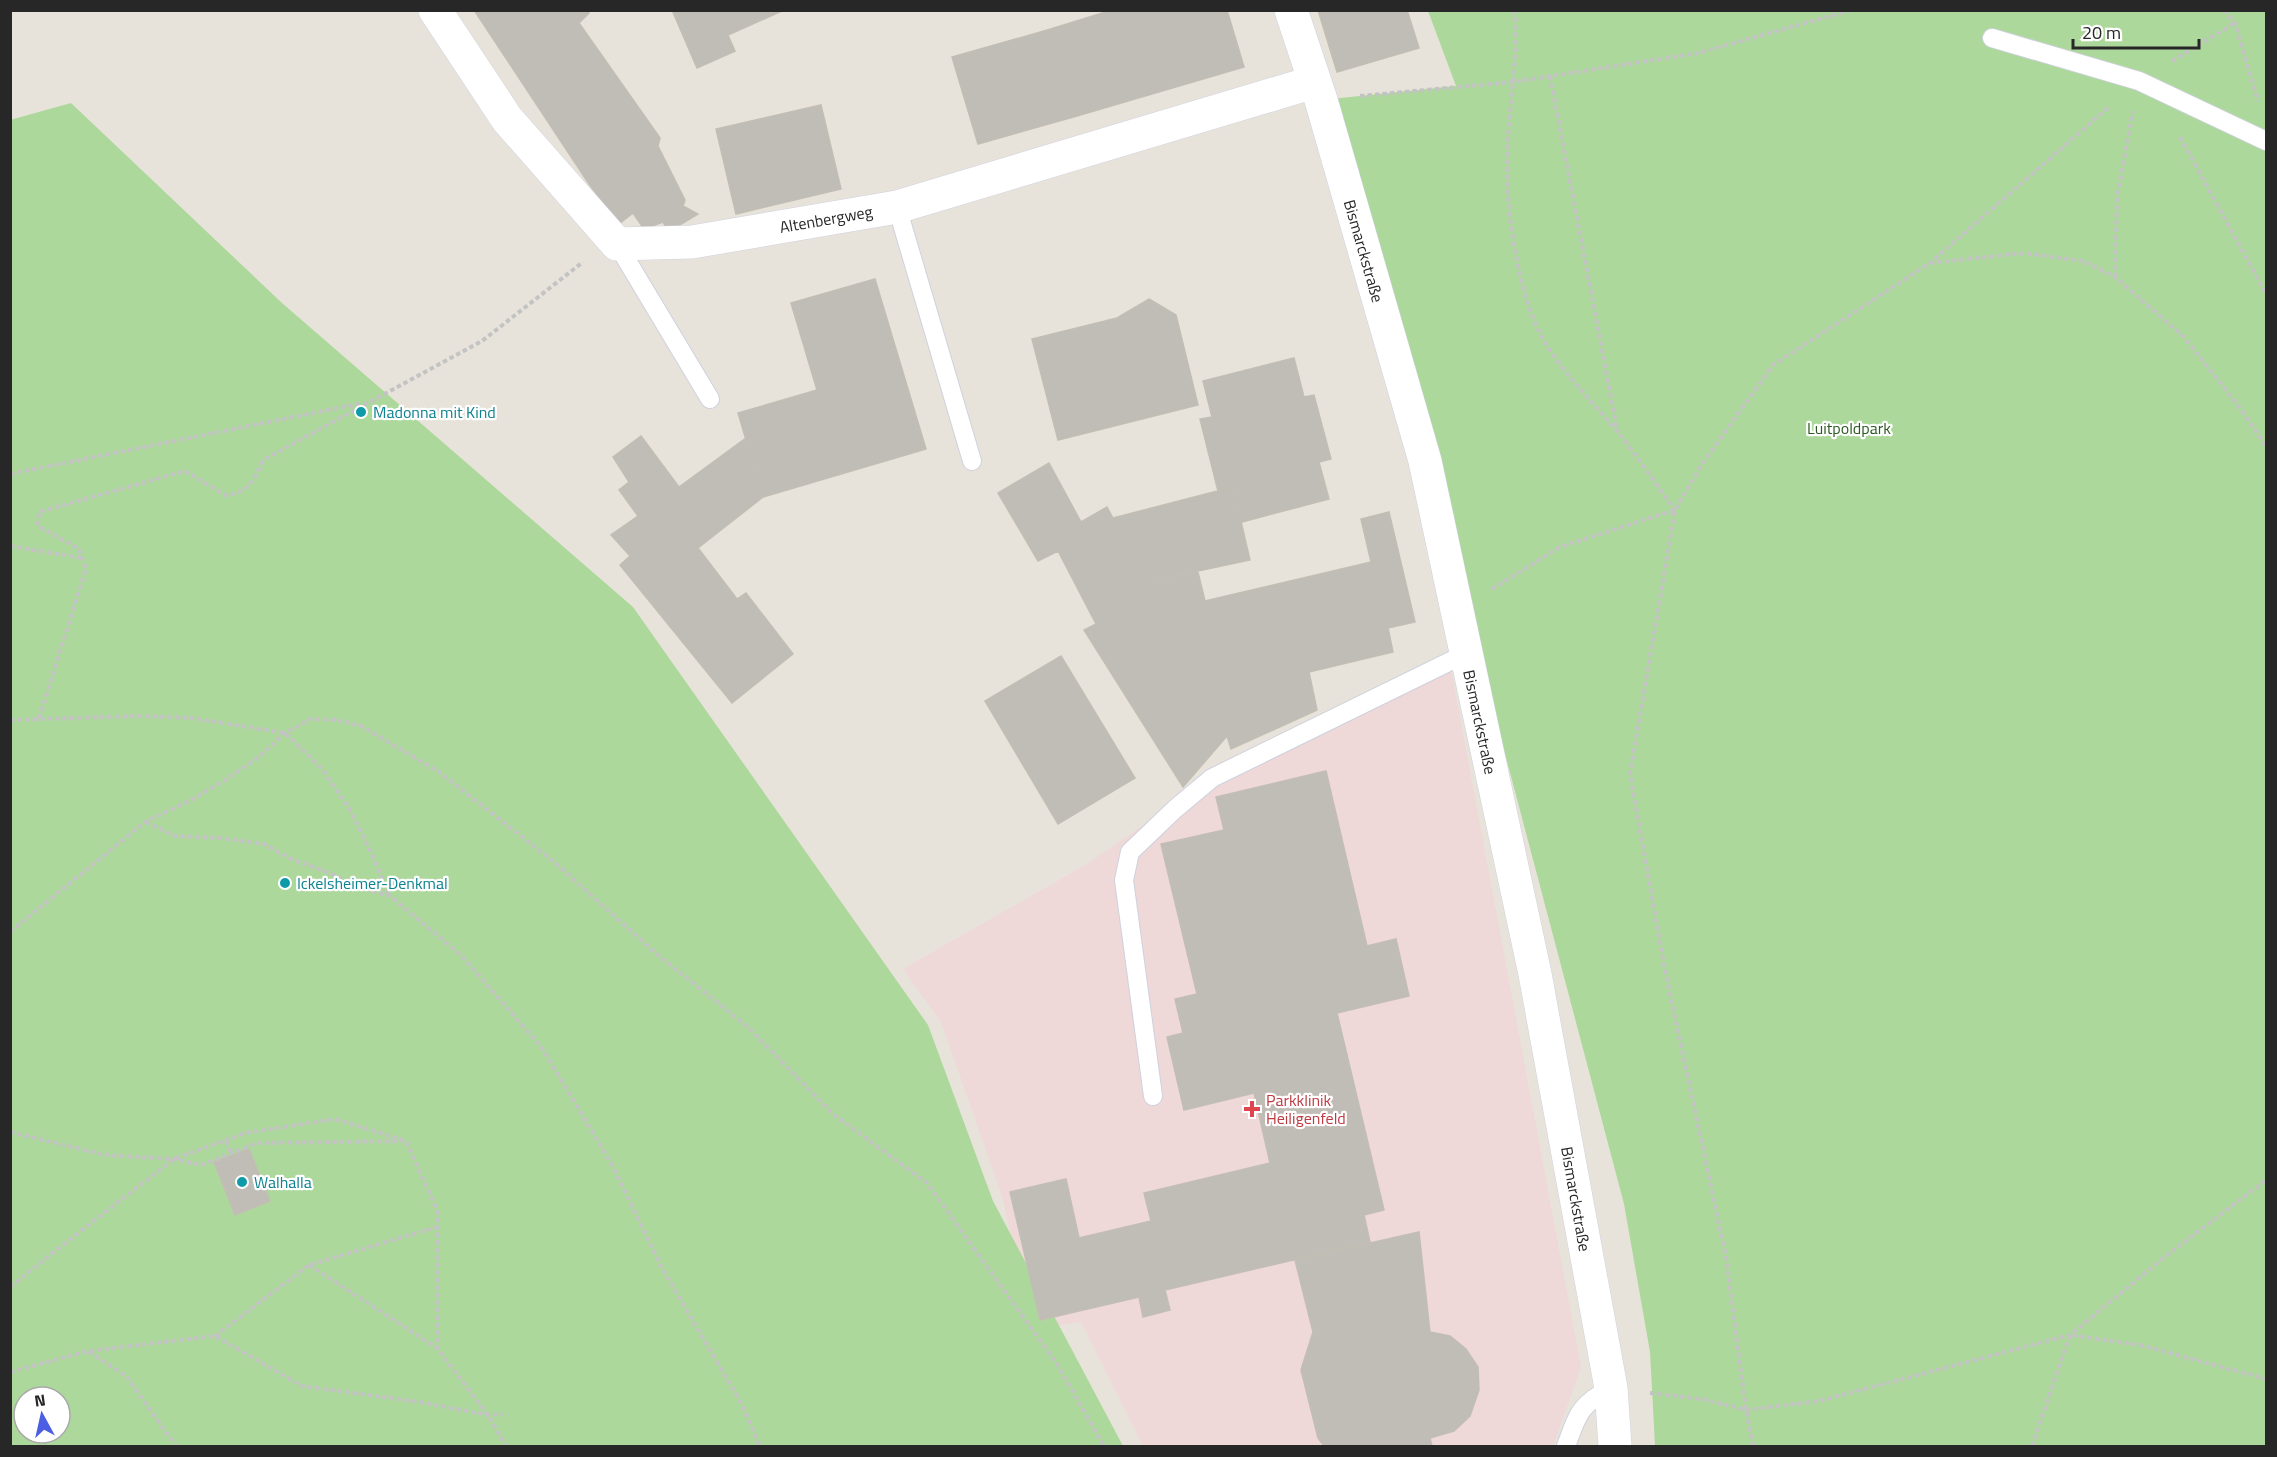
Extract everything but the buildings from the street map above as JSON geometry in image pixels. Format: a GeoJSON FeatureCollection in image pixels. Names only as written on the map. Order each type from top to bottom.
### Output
{"type":"FeatureCollection","features":[{"type":"Feature","properties":{"kind":"street"},"geometry":{"type":"LineString","coordinates":[[435,10],[507,119],[617,244]]}},
{"type":"Feature","properties":{"kind":"street","name":"Bismarckstraße"},"geometry":{"type":"LineString","coordinates":[[1291,10],[1317,91],[1425,461],[1534,974],[1611,1388],[1615,1446]]}},
{"type":"Feature","properties":{"kind":"street","name":"Altenbergweg"},"geometry":{"type":"LineString","coordinates":[[617,244],[692,242],[897,207],[1317,91]]}},
{"type":"Feature","properties":{"kind":"lane"},"geometry":{"type":"LineString","coordinates":[[1992,38],[2139,81],[2266,141]]}},
{"type":"Feature","properties":{"kind":"lane"},"geometry":{"type":"LineString","coordinates":[[897,207],[972,461]]}},
{"type":"Feature","properties":{"kind":"lane"},"geometry":{"type":"LineString","coordinates":[[617,244],[711,399]]}},
{"type":"Feature","properties":{"kind":"lane"},"geometry":{"type":"LineString","coordinates":[[1153,1096],[1124,880],[1130,852],[1212,778],[1465,654]]}},
{"type":"Feature","properties":{"kind":"lane"},"geometry":{"type":"LineString","coordinates":[[1566,1446],[1578,1412],[1591,1399],[1611,1388]]}},
{"type":"Feature","properties":{"kind":"path"},"geometry":{"type":"LineString","coordinates":[[1514,10],[1516,30],[1507,132],[1507,179],[1512,233],[1525,291],[1536,325],[1555,357],[1618,432],[1675,510]]}},
{"type":"Feature","properties":{"kind":"path"},"geometry":{"type":"LineString","coordinates":[[1317,91],[1513,82],[1698,53],[1852,10]]}},
{"type":"Feature","properties":{"kind":"path"},"geometry":{"type":"LineString","coordinates":[[2224,10],[2235,23],[2260,110]]}},
{"type":"Feature","properties":{"kind":"path"},"geometry":{"type":"LineString","coordinates":[[1753,1446],[1746,1410],[1726,1257],[1665,970],[1630,774],[1675,510],[1702,464],[1773,365],[1930,263],[2139,81],[2235,23]]}},
{"type":"Feature","properties":{"kind":"path"},"geometry":{"type":"LineString","coordinates":[[1550,76],[1618,432]]}},
{"type":"Feature","properties":{"kind":"path"},"geometry":{"type":"LineString","coordinates":[[2115,277],[2117,198],[2139,81]]}},
{"type":"Feature","properties":{"kind":"path"},"geometry":{"type":"LineString","coordinates":[[2175,127],[2266,294]]}},
{"type":"Feature","properties":{"kind":"path"},"geometry":{"type":"LineString","coordinates":[[10,474],[366,402],[482,340],[589,257],[617,244]]}},
{"type":"Feature","properties":{"kind":"path"},"geometry":{"type":"LineString","coordinates":[[1930,263],[2024,253],[2083,261],[2115,277],[2184,337],[2240,408],[2266,446]]}},
{"type":"Feature","properties":{"kind":"path"},"geometry":{"type":"LineString","coordinates":[[39,718],[86,569],[79,549],[38,526],[39,512],[184,471],[227,496],[244,491],[255,477],[263,460],[375,397],[366,402]]}},
{"type":"Feature","properties":{"kind":"path"},"geometry":{"type":"LineString","coordinates":[[1457,609],[1466,606],[1560,547],[1675,510]]}},
{"type":"Feature","properties":{"kind":"path"},"geometry":{"type":"LineString","coordinates":[[10,546],[82,558]]}},
{"type":"Feature","properties":{"kind":"path"},"geometry":{"type":"LineString","coordinates":[[10,720],[140,716],[190,718],[285,733],[322,770],[349,808],[390,896]]}},
{"type":"Feature","properties":{"kind":"path"},"geometry":{"type":"LineString","coordinates":[[10,932],[145,822],[189,801],[227,779],[260,756],[285,733],[311,718],[361,726],[439,772],[553,861],[658,956],[748,1027],[833,1114],[927,1183],[1056,1364],[1104,1446]]}},
{"type":"Feature","properties":{"kind":"path"},"geometry":{"type":"LineString","coordinates":[[145,822],[175,836],[220,838],[264,844],[291,859],[330,873],[361,888],[390,896],[461,955],[542,1048],[612,1165],[662,1268],[741,1403],[760,1446]]}},
{"type":"Feature","properties":{"kind":"path"},"geometry":{"type":"LineString","coordinates":[[10,1287],[174,1159],[245,1133],[335,1119],[406,1141],[437,1210],[437,1348]]}},
{"type":"Feature","properties":{"kind":"path"},"geometry":{"type":"LineString","coordinates":[[10,1132],[105,1155],[174,1159],[202,1165],[256,1143],[406,1141]]}},
{"type":"Feature","properties":{"kind":"path"},"geometry":{"type":"LineString","coordinates":[[226,1141],[231,1154]]}},
{"type":"Feature","properties":{"kind":"path"},"geometry":{"type":"LineString","coordinates":[[2032,1446],[2070,1335],[2162,1259],[2266,1180]]}},
{"type":"Feature","properties":{"kind":"path"},"geometry":{"type":"LineString","coordinates":[[10,1372],[88,1351],[215,1336],[309,1265],[437,1227]]}},
{"type":"Feature","properties":{"kind":"path"},"geometry":{"type":"LineString","coordinates":[[309,1265],[437,1348],[488,1415],[506,1446]]}},
{"type":"Feature","properties":{"kind":"path"},"geometry":{"type":"LineString","coordinates":[[1611,1388],[1702,1399],[1746,1410],[1819,1401],[2070,1335],[2140,1345],[2266,1379]]}},
{"type":"Feature","properties":{"kind":"path"},"geometry":{"type":"LineString","coordinates":[[215,1336],[302,1386],[420,1402],[488,1415],[504,1414]]}},
{"type":"Feature","properties":{"kind":"path"},"geometry":{"type":"LineString","coordinates":[[88,1351],[126,1376],[176,1446]]}},
{"type":"Feature","properties":{"kind":"shaded area","name":"Parkklinik Heiligenfeld"},"geometry":{"type":"Polygon","coordinates":[[[1448,653],[1581,1367],[1553,1446],[1143,1446],[1081,1322],[1032,1330],[1002,1196],[941,1022],[903,969],[1084,866],[1212,778],[1448,653]]]}},
{"type":"Feature","properties":{"kind":"green space","name":"Luitpoldpark"},"geometry":{"type":"Polygon","coordinates":[[[1428,11],[2266,11],[2266,1446],[1655,1446],[1650,1352],[1624,1204],[1466,606],[1321,100],[1456,86],[1428,11]]]}},
{"type":"Feature","properties":{"kind":"green space"},"geometry":{"type":"Polygon","coordinates":[[[71,103],[282,303],[633,607],[928,1025],[993,1201],[1123,1446],[11,1446],[10,120],[71,103]]]}},
{"type":"Feature","properties":{"kind":"place","name":"Madonna mit Kind"},"geometry":{"type":"Point","coordinates":[361,412]}},
{"type":"Feature","properties":{"kind":"place","name":"Ickelsheimer-Denkmal"},"geometry":{"type":"Point","coordinates":[285,883]}},
{"type":"Feature","properties":{"kind":"place","name":"Parkklinik Heiligenfeld"},"geometry":{"type":"Point","coordinates":[1252,1109]}},
{"type":"Feature","properties":{"kind":"place","name":"Walhalla"},"geometry":{"type":"Point","coordinates":[242,1182]}}]}
